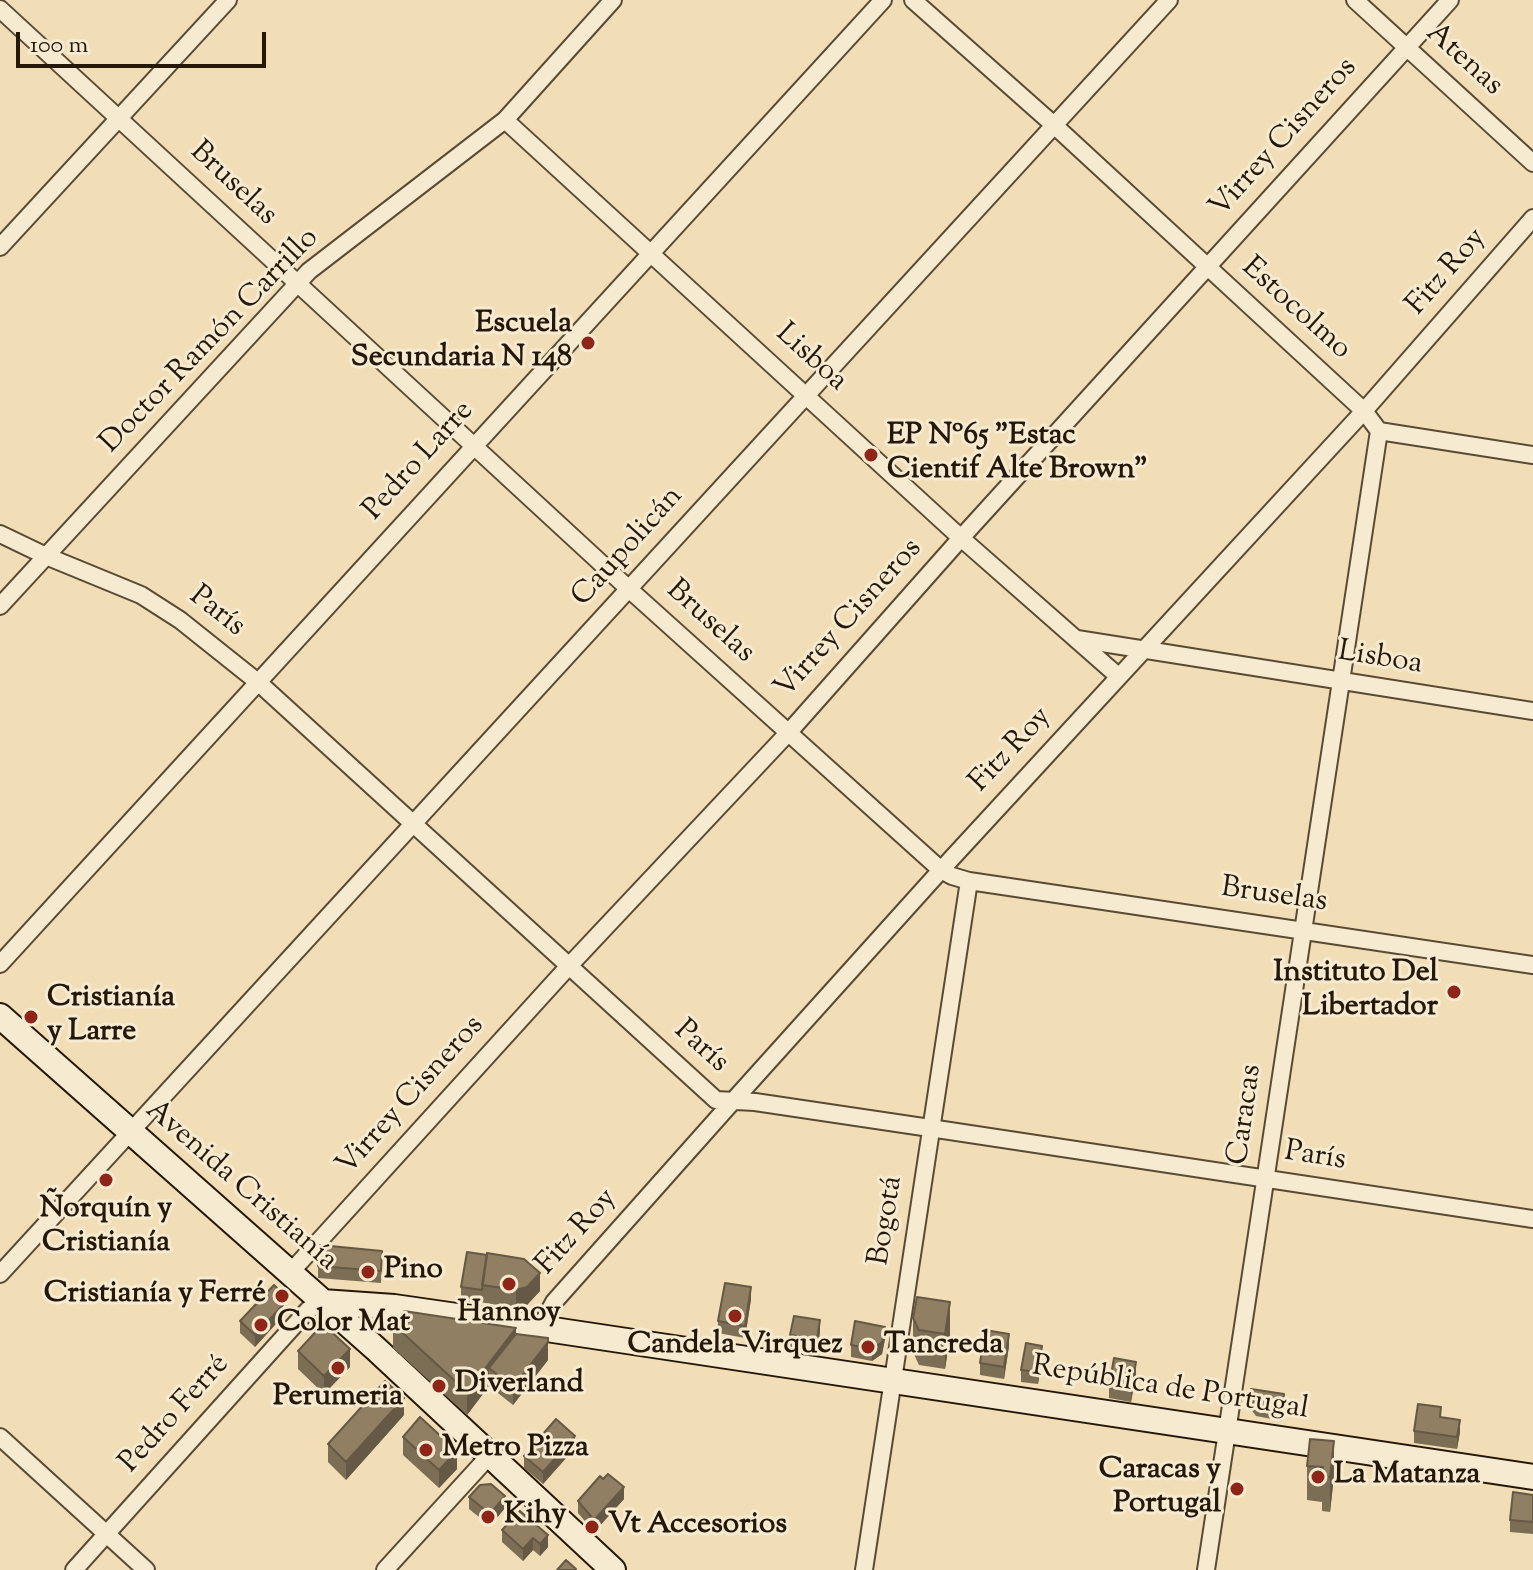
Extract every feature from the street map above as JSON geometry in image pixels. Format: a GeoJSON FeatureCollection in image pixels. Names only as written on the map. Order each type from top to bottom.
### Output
{"type":"FeatureCollection","features":[{"type":"Feature","properties":{"kind":"main road","name":"Avenida Cristianía"},"geometry":{"type":"LineString","coordinates":[[0,1016],[322,1302],[613,1570]]}},
{"type":"Feature","properties":{"kind":"main road","name":"República de Portugal"},"geometry":{"type":"LineString","coordinates":[[322,1302],[394,1307],[540,1328],[1533,1477]]}},
{"type":"Feature","properties":{"kind":"street"},"geometry":{"type":"LineString","coordinates":[[0,247],[228,0]]}},
{"type":"Feature","properties":{"kind":"street","name":"Pedro Larre"},"geometry":{"type":"LineString","coordinates":[[0,964],[883,0]]}},
{"type":"Feature","properties":{"kind":"street","name":"Estocolmo"},"geometry":{"type":"LineString","coordinates":[[913,0],[1055,126],[1364,411],[1379,431]]}},
{"type":"Feature","properties":{"kind":"street","name":"Caupolicán"},"geometry":{"type":"LineString","coordinates":[[0,1274],[1169,0]]}},
{"type":"Feature","properties":{"kind":"street","name":"Atenas"},"geometry":{"type":"LineString","coordinates":[[1355,0],[1533,163]]}},
{"type":"Feature","properties":{"kind":"street","name":"Virrey Cisneros"},"geometry":{"type":"LineString","coordinates":[[289,1274],[568,967],[789,732],[1450,0]]}},
{"type":"Feature","properties":{"kind":"street","name":"Doctor Ramón Carrillo"},"geometry":{"type":"LineString","coordinates":[[0,606],[309,271],[505,120],[607,2]]}},
{"type":"Feature","properties":{"kind":"street","name":"Bruselas"},"geometry":{"type":"LineString","coordinates":[[0,9],[630,590],[941,870],[969,881],[1533,965]]}},
{"type":"Feature","properties":{"kind":"street","name":"Lisboa"},"geometry":{"type":"LineString","coordinates":[[505,120],[961,538],[1118,676]]}},
{"type":"Feature","properties":{"kind":"street","name":"Fitz Roy"},"geometry":{"type":"LineString","coordinates":[[540,1328],[554,1302],[733,1101],[1118,676],[1364,411],[1533,218]]}},
{"type":"Feature","properties":{"kind":"street"},"geometry":{"type":"LineString","coordinates":[[1379,431],[1533,455]]}},
{"type":"Feature","properties":{"kind":"street","name":"Caracas"},"geometry":{"type":"LineString","coordinates":[[1206,1570],[1379,431]]}},
{"type":"Feature","properties":{"kind":"street","name":"París"},"geometry":{"type":"LineString","coordinates":[[0,534],[46,556],[114,582],[163,607],[259,683],[716,1100],[930,1128],[1533,1219]]}},
{"type":"Feature","properties":{"kind":"street","name":"Lisboa"},"geometry":{"type":"LineString","coordinates":[[1077,639],[1533,711]]}},
{"type":"Feature","properties":{"kind":"street","name":"Bogotá"},"geometry":{"type":"LineString","coordinates":[[864,1570],[969,881]]}},
{"type":"Feature","properties":{"kind":"street","name":"Pedro Ferré"},"geometry":{"type":"LineString","coordinates":[[74,1570],[308,1310],[322,1302]]}},
{"type":"Feature","properties":{"kind":"street"},"geometry":{"type":"LineString","coordinates":[[0,1437],[146,1570]]}},
{"type":"Feature","properties":{"kind":"street"},"geometry":{"type":"LineString","coordinates":[[385,1570],[490,1455]]}},
{"type":"Feature","properties":{"kind":"building"},"geometry":{"type":"Polygon","coordinates":[[[320,1245],[382,1251],[381,1271],[318,1266],[320,1245]]]}},
{"type":"Feature","properties":{"kind":"building"},"geometry":{"type":"Polygon","coordinates":[[[467,1252],[487,1255],[482,1290],[461,1287],[467,1252]]]}},
{"type":"Feature","properties":{"kind":"building"},"geometry":{"type":"Polygon","coordinates":[[[487,1253],[524,1259],[540,1273],[527,1287],[516,1290],[482,1285],[487,1253]]]}},
{"type":"Feature","properties":{"kind":"building","name":"Candela Virquez"},"geometry":{"type":"Polygon","coordinates":[[[725,1283],[751,1287],[745,1326],[718,1321],[725,1283]]]}},
{"type":"Feature","properties":{"kind":"building"},"geometry":{"type":"Polygon","coordinates":[[[274,1285],[282,1293],[283,1305],[255,1335],[240,1321],[274,1285]]]}},
{"type":"Feature","properties":{"kind":"building"},"geometry":{"type":"Polygon","coordinates":[[[917,1297],[950,1302],[945,1334],[919,1330],[913,1318],[917,1297]]]}},
{"type":"Feature","properties":{"kind":"building"},"geometry":{"type":"Polygon","coordinates":[[[404,1311],[516,1328],[467,1392],[393,1324],[404,1311]]]}},
{"type":"Feature","properties":{"kind":"building"},"geometry":{"type":"Polygon","coordinates":[[[794,1316],[820,1320],[817,1339],[790,1335],[794,1316]]]}},
{"type":"Feature","properties":{"kind":"building"},"geometry":{"type":"Polygon","coordinates":[[[855,1321],[885,1327],[882,1342],[872,1349],[851,1345],[855,1321]]]}},
{"type":"Feature","properties":{"kind":"building"},"geometry":{"type":"Polygon","coordinates":[[[323,1324],[350,1349],[324,1376],[298,1351],[323,1324]]]}},
{"type":"Feature","properties":{"kind":"building"},"geometry":{"type":"Polygon","coordinates":[[[985,1330],[1009,1334],[1004,1367],[980,1363],[985,1330]]]}},
{"type":"Feature","properties":{"kind":"building"},"geometry":{"type":"Polygon","coordinates":[[[516,1334],[548,1338],[548,1342],[513,1387],[489,1368],[516,1334]]]}},
{"type":"Feature","properties":{"kind":"building"},"geometry":{"type":"Polygon","coordinates":[[[1026,1343],[1042,1346],[1038,1372],[1021,1370],[1026,1343]]]}},
{"type":"Feature","properties":{"kind":"building"},"geometry":{"type":"Polygon","coordinates":[[[1114,1358],[1136,1362],[1131,1390],[1109,1386],[1114,1358]]]}},
{"type":"Feature","properties":{"kind":"building"},"geometry":{"type":"Polygon","coordinates":[[[385,1381],[404,1398],[346,1462],[328,1444],[385,1381]]]}},
{"type":"Feature","properties":{"kind":"building"},"geometry":{"type":"Polygon","coordinates":[[[1251,1389],[1284,1394],[1282,1409],[1256,1405],[1250,1396],[1251,1389]]]}},
{"type":"Feature","properties":{"kind":"building"},"geometry":{"type":"Polygon","coordinates":[[[1418,1404],[1441,1407],[1440,1417],[1460,1420],[1457,1437],[1414,1431],[1418,1404]]]}},
{"type":"Feature","properties":{"kind":"building"},"geometry":{"type":"Polygon","coordinates":[[[420,1417],[457,1451],[439,1470],[403,1437],[420,1417]]]}},
{"type":"Feature","properties":{"kind":"building"},"geometry":{"type":"Polygon","coordinates":[[[556,1419],[575,1436],[543,1472],[524,1456],[556,1419]]]}},
{"type":"Feature","properties":{"kind":"building"},"geometry":{"type":"Polygon","coordinates":[[[1310,1439],[1334,1441],[1330,1477],[1322,1476],[1323,1467],[1307,1466],[1310,1439]]]}},
{"type":"Feature","properties":{"kind":"building"},"geometry":{"type":"Polygon","coordinates":[[[608,1474],[624,1487],[594,1520],[578,1501],[600,1476],[603,1479],[608,1474]]]}},
{"type":"Feature","properties":{"kind":"building"},"geometry":{"type":"Polygon","coordinates":[[[491,1484],[505,1496],[490,1514],[469,1497],[480,1485],[491,1484]]]}},
{"type":"Feature","properties":{"kind":"building"},"geometry":{"type":"Polygon","coordinates":[[[1513,1492],[1533,1495],[1533,1522],[1510,1520],[1513,1492]]]}},
{"type":"Feature","properties":{"kind":"building"},"geometry":{"type":"Polygon","coordinates":[[[520,1511],[548,1535],[540,1544],[533,1538],[523,1549],[502,1530],[520,1511]]]}},
{"type":"Feature","properties":{"kind":"building"},"geometry":{"type":"Polygon","coordinates":[[[566,1560],[576,1569],[557,1570],[566,1560]]]}},
{"type":"Feature","properties":{"kind":"place","name":"Escuela Secundaria N 148"},"geometry":{"type":"Point","coordinates":[588,343]}},
{"type":"Feature","properties":{"kind":"place","name":"EP Nº65 \"Estac Cientif Alte Brown\""},"geometry":{"type":"Point","coordinates":[871,455]}},
{"type":"Feature","properties":{"kind":"place","name":"Instituto Del Libertador"},"geometry":{"type":"Point","coordinates":[1454,992]}},
{"type":"Feature","properties":{"kind":"place","name":"Cristianía y Larre"},"geometry":{"type":"Point","coordinates":[31,1017]}},
{"type":"Feature","properties":{"kind":"place","name":"Ñorquín y Cristianía"},"geometry":{"type":"Point","coordinates":[106,1180]}},
{"type":"Feature","properties":{"kind":"place","name":"Pino"},"geometry":{"type":"Point","coordinates":[368,1272]}},
{"type":"Feature","properties":{"kind":"place","name":"Hannoy"},"geometry":{"type":"Point","coordinates":[509,1284]}},
{"type":"Feature","properties":{"kind":"place","name":"Cristianía y Ferré"},"geometry":{"type":"Point","coordinates":[282,1296]}},
{"type":"Feature","properties":{"kind":"place","name":"Candela Virquez"},"geometry":{"type":"Point","coordinates":[735,1316]}},
{"type":"Feature","properties":{"kind":"place","name":"Color Mat"},"geometry":{"type":"Point","coordinates":[261,1325]}},
{"type":"Feature","properties":{"kind":"place","name":"Tancreda"},"geometry":{"type":"Point","coordinates":[868,1347]}},
{"type":"Feature","properties":{"kind":"place","name":"Perumeria"},"geometry":{"type":"Point","coordinates":[338,1368]}},
{"type":"Feature","properties":{"kind":"place","name":"Diverland"},"geometry":{"type":"Point","coordinates":[439,1386]}},
{"type":"Feature","properties":{"kind":"place","name":"Metro Pizza"},"geometry":{"type":"Point","coordinates":[426,1450]}},
{"type":"Feature","properties":{"kind":"place","name":"La Matanza"},"geometry":{"type":"Point","coordinates":[1318,1477]}},
{"type":"Feature","properties":{"kind":"place","name":"Caracas y Portugal"},"geometry":{"type":"Point","coordinates":[1237,1489]}},
{"type":"Feature","properties":{"kind":"place","name":"Kihy"},"geometry":{"type":"Point","coordinates":[488,1517]}},
{"type":"Feature","properties":{"kind":"place","name":"Vt Accesorios"},"geometry":{"type":"Point","coordinates":[592,1527]}}]}
